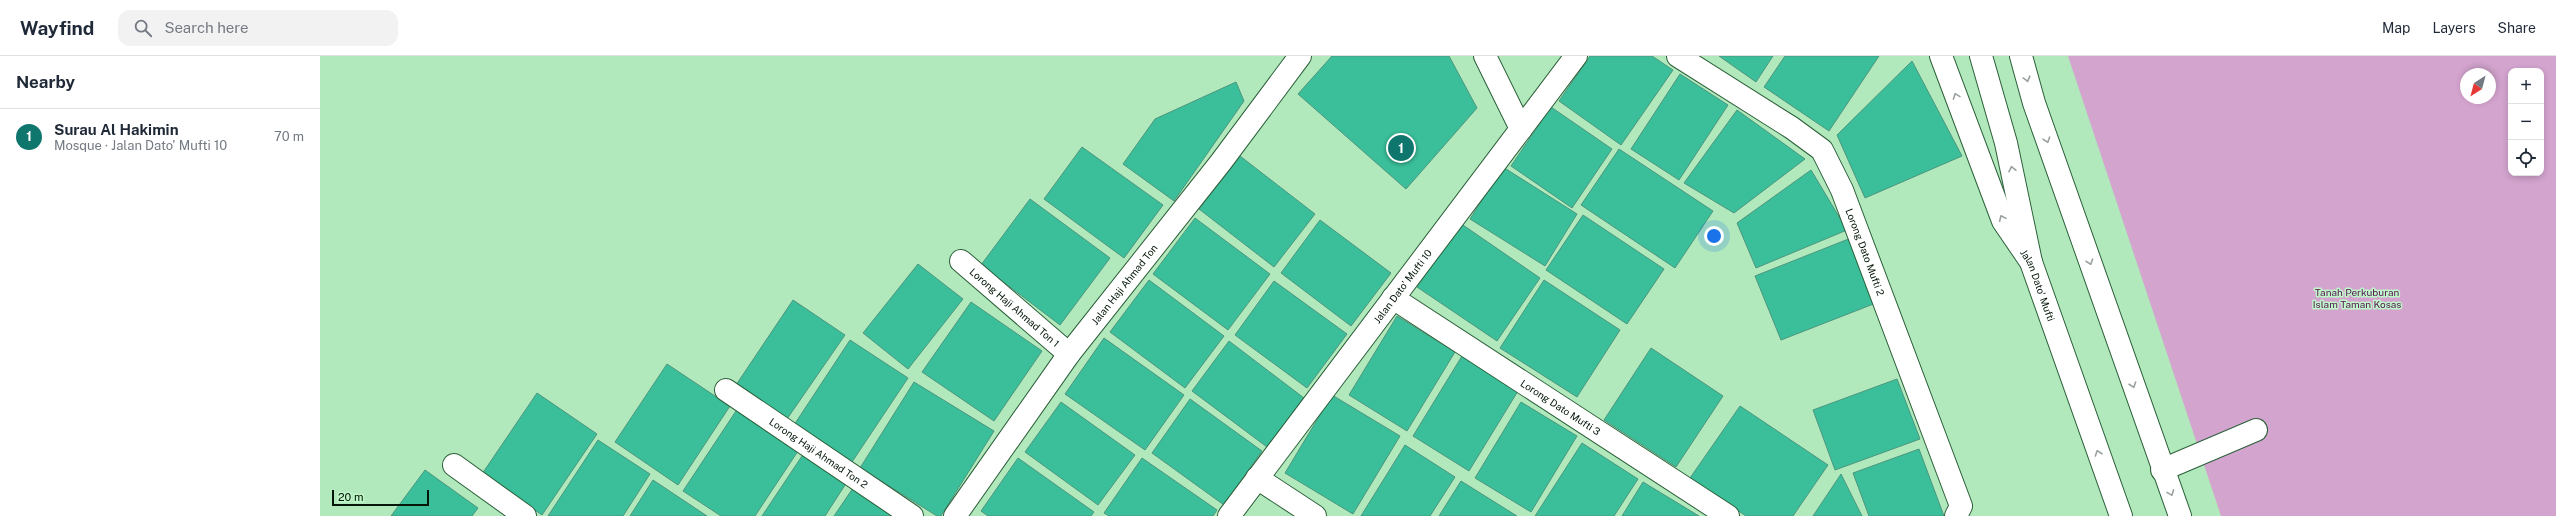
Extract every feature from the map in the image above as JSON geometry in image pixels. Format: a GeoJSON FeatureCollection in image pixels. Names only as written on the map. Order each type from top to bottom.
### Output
{"type":"FeatureCollection","features":[{"type":"Feature","properties":{"kind":"main road","name":"Jalan Haji Ahmad Ton"},"geometry":{"type":"LineString","coordinates":[[955,516],[1069,354],[1221,162],[1300,56]]}},
{"type":"Feature","properties":{"kind":"main road"},"geometry":{"type":"LineString","coordinates":[[1485,56],[1521,129]]}},
{"type":"Feature","properties":{"kind":"main road","name":"Jalan Dato' Mufti 10"},"geometry":{"type":"LineString","coordinates":[[1229,516],[1576,56]]}},
{"type":"Feature","properties":{"kind":"main road","name":"Lorong Dato Mufti 2"},"geometry":{"type":"LineString","coordinates":[[1678,56],[1792,128],[1822,150],[1842,190],[1961,506],[1956,516]]}},
{"type":"Feature","properties":{"kind":"main road"},"geometry":{"type":"LineString","coordinates":[[1981,56],[2006,143],[2031,262]]}},
{"type":"Feature","properties":{"kind":"main road"},"geometry":{"type":"LineString","coordinates":[[2021,56],[2034,103],[2162,470],[2180,516]]}},
{"type":"Feature","properties":{"kind":"main road","name":"Jalan Dato' Mufti"},"geometry":{"type":"LineString","coordinates":[[1940,57],[2002,221],[2031,262],[2121,516]]}},
{"type":"Feature","properties":{"kind":"main road","name":"Lorong Haji Ahmad Ton 1"},"geometry":{"type":"LineString","coordinates":[[960,261],[1069,354]]}},
{"type":"Feature","properties":{"kind":"main road","name":"Lorong Dato Mufti 3"},"geometry":{"type":"LineString","coordinates":[[1394,298],[1728,516]]}},
{"type":"Feature","properties":{"kind":"main road","name":"Lorong Haji Ahmad Ton 2"},"geometry":{"type":"LineString","coordinates":[[726,390],[912,516]]}},
{"type":"Feature","properties":{"kind":"main road"},"geometry":{"type":"LineString","coordinates":[[2162,470],[2256,430]]}},
{"type":"Feature","properties":{"kind":"main road"},"geometry":{"type":"LineString","coordinates":[[454,465],[525,516]]}},
{"type":"Feature","properties":{"kind":"main road"},"geometry":{"type":"LineString","coordinates":[[1257,478],[1315,516]]}},
{"type":"Feature","properties":{"kind":"green space","name":"Tanah Perkuburan Islam Taman Kosas"},"geometry":{"type":"Polygon","coordinates":[[[2068,56],[2556,56],[2556,516],[2221,516],[2068,56]]]}},
{"type":"Feature","properties":{"kind":"building"},"geometry":{"type":"Polygon","coordinates":[[[1332,56],[1449,56],[1477,108],[1406,189],[1298,94],[1332,56]]]}},
{"type":"Feature","properties":{"kind":"building"},"geometry":{"type":"Polygon","coordinates":[[[1590,56],[1652,56],[1673,70],[1621,145],[1559,101],[1590,56]]]}},
{"type":"Feature","properties":{"kind":"building"},"geometry":{"type":"Polygon","coordinates":[[[1719,56],[1773,56],[1756,82],[1719,56]]]}},
{"type":"Feature","properties":{"kind":"building"},"geometry":{"type":"Polygon","coordinates":[[[1785,56],[1879,56],[1829,131],[1764,87],[1785,56]]]}},
{"type":"Feature","properties":{"kind":"building"},"geometry":{"type":"Polygon","coordinates":[[[1912,61],[1962,156],[1865,198],[1837,135],[1912,61]]]}},
{"type":"Feature","properties":{"kind":"building"},"geometry":{"type":"Polygon","coordinates":[[[1680,74],[1728,105],[1679,180],[1631,149],[1680,74]]]}},
{"type":"Feature","properties":{"kind":"building"},"geometry":{"type":"Polygon","coordinates":[[[1236,82],[1244,101],[1174,201],[1123,164],[1155,119],[1236,82]]]}},
{"type":"Feature","properties":{"kind":"building"},"geometry":{"type":"Polygon","coordinates":[[[1551,107],[1612,149],[1572,208],[1511,166],[1551,107]]]}},
{"type":"Feature","properties":{"kind":"building"},"geometry":{"type":"Polygon","coordinates":[[[1737,110],[1805,159],[1734,213],[1684,183],[1737,110]]]}},
{"type":"Feature","properties":{"kind":"building"},"geometry":{"type":"Polygon","coordinates":[[[1082,147],[1163,205],[1124,258],[1044,199],[1082,147]]]}},
{"type":"Feature","properties":{"kind":"building"},"geometry":{"type":"Polygon","coordinates":[[[1619,149],[1713,211],[1675,268],[1581,205],[1619,149]]]}},
{"type":"Feature","properties":{"kind":"building"},"geometry":{"type":"Polygon","coordinates":[[[1240,156],[1315,214],[1274,267],[1199,209],[1240,156]]]}},
{"type":"Feature","properties":{"kind":"building"},"geometry":{"type":"Polygon","coordinates":[[[1503,167],[1577,214],[1545,266],[1470,219],[1503,167]]]}},
{"type":"Feature","properties":{"kind":"building"},"geometry":{"type":"Polygon","coordinates":[[[1811,170],[1847,230],[1756,268],[1737,223],[1811,170]]]}},
{"type":"Feature","properties":{"kind":"building"},"geometry":{"type":"Polygon","coordinates":[[[1030,199],[1110,258],[1060,325],[981,265],[1030,199]]]}},
{"type":"Feature","properties":{"kind":"building"},"geometry":{"type":"Polygon","coordinates":[[[1583,215],[1664,269],[1627,324],[1546,270],[1583,215]]]}},
{"type":"Feature","properties":{"kind":"building"},"geometry":{"type":"Polygon","coordinates":[[[1195,218],[1270,274],[1228,330],[1153,274],[1195,218]]]}},
{"type":"Feature","properties":{"kind":"building"},"geometry":{"type":"Polygon","coordinates":[[[1320,220],[1391,273],[1351,326],[1281,273],[1320,220]]]}},
{"type":"Feature","properties":{"kind":"building"},"geometry":{"type":"Polygon","coordinates":[[[1460,223],[1540,278],[1497,341],[1417,287],[1460,223]]]}},
{"type":"Feature","properties":{"kind":"building"},"geometry":{"type":"Polygon","coordinates":[[[1851,238],[1876,303],[1781,340],[1755,276],[1851,238]]]}},
{"type":"Feature","properties":{"kind":"building"},"geometry":{"type":"Polygon","coordinates":[[[918,264],[963,299],[908,369],[863,333],[918,264]]]}},
{"type":"Feature","properties":{"kind":"building"},"geometry":{"type":"Polygon","coordinates":[[[1149,280],[1224,336],[1185,388],[1110,332],[1149,280]]]}},
{"type":"Feature","properties":{"kind":"building"},"geometry":{"type":"Polygon","coordinates":[[[1544,280],[1620,330],[1577,397],[1500,348],[1544,280]]]}},
{"type":"Feature","properties":{"kind":"building"},"geometry":{"type":"Polygon","coordinates":[[[1274,281],[1347,334],[1307,388],[1235,335],[1274,281]]]}},
{"type":"Feature","properties":{"kind":"building"},"geometry":{"type":"Polygon","coordinates":[[[793,300],[845,335],[787,419],[736,385],[793,300]]]}},
{"type":"Feature","properties":{"kind":"building"},"geometry":{"type":"Polygon","coordinates":[[[971,302],[1042,351],[994,421],[922,372],[971,302]]]}},
{"type":"Feature","properties":{"kind":"building"},"geometry":{"type":"Polygon","coordinates":[[[1397,316],[1455,352],[1407,431],[1349,395],[1397,316]]]}},
{"type":"Feature","properties":{"kind":"building"},"geometry":{"type":"Polygon","coordinates":[[[1104,338],[1184,395],[1145,450],[1065,394],[1104,338]]]}},
{"type":"Feature","properties":{"kind":"building"},"geometry":{"type":"Polygon","coordinates":[[[850,340],[908,378],[852,462],[794,425],[850,340]]]}},
{"type":"Feature","properties":{"kind":"building"},"geometry":{"type":"Polygon","coordinates":[[[1229,341],[1304,398],[1267,447],[1192,391],[1229,341]]]}},
{"type":"Feature","properties":{"kind":"building"},"geometry":{"type":"Polygon","coordinates":[[[1651,348],[1723,396],[1676,467],[1604,420],[1651,348]]]}},
{"type":"Feature","properties":{"kind":"building"},"geometry":{"type":"Polygon","coordinates":[[[1462,356],[1518,391],[1469,471],[1413,436],[1462,356]]]}},
{"type":"Feature","properties":{"kind":"building"},"geometry":{"type":"Polygon","coordinates":[[[667,364],[730,406],[678,485],[615,442],[667,364]]]}},
{"type":"Feature","properties":{"kind":"building"},"geometry":{"type":"Polygon","coordinates":[[[1897,379],[1920,439],[1835,470],[1813,410],[1897,379]]]}},
{"type":"Feature","properties":{"kind":"building"},"geometry":{"type":"Polygon","coordinates":[[[914,382],[994,431],[941,516],[937,516],[860,468],[914,382]]]}},
{"type":"Feature","properties":{"kind":"building"},"geometry":{"type":"Polygon","coordinates":[[[537,393],[597,434],[542,515],[482,474],[537,393]]]}},
{"type":"Feature","properties":{"kind":"building"},"geometry":{"type":"Polygon","coordinates":[[[1332,395],[1400,436],[1353,514],[1285,473],[1332,395]]]}},
{"type":"Feature","properties":{"kind":"building"},"geometry":{"type":"Polygon","coordinates":[[[1190,399],[1262,451],[1224,505],[1152,453],[1190,399]]]}},
{"type":"Feature","properties":{"kind":"building"},"geometry":{"type":"Polygon","coordinates":[[[1061,402],[1135,455],[1098,505],[1025,452],[1061,402]]]}},
{"type":"Feature","properties":{"kind":"building"},"geometry":{"type":"Polygon","coordinates":[[[1521,402],[1577,436],[1531,512],[1475,478],[1521,402]]]}},
{"type":"Feature","properties":{"kind":"building"},"geometry":{"type":"Polygon","coordinates":[[[1740,406],[1828,465],[1793,516],[1746,516],[1690,478],[1740,406]]]}},
{"type":"Feature","properties":{"kind":"building"},"geometry":{"type":"Polygon","coordinates":[[[738,408],[800,448],[755,516],[721,516],[683,491],[738,408]]]}},
{"type":"Feature","properties":{"kind":"building"},"geometry":{"type":"Polygon","coordinates":[[[598,440],[650,474],[623,516],[548,516],[598,440]]]}},
{"type":"Feature","properties":{"kind":"building"},"geometry":{"type":"Polygon","coordinates":[[[1582,443],[1638,479],[1614,516],[1535,516],[1582,443]]]}},
{"type":"Feature","properties":{"kind":"building"},"geometry":{"type":"Polygon","coordinates":[[[1405,445],[1455,477],[1430,516],[1361,516],[1405,445]]]}},
{"type":"Feature","properties":{"kind":"building"},"geometry":{"type":"Polygon","coordinates":[[[1919,449],[1944,516],[1869,516],[1853,473],[1919,449]]]}},
{"type":"Feature","properties":{"kind":"building"},"geometry":{"type":"Polygon","coordinates":[[[804,453],[847,482],[825,516],[762,516],[804,453]]]}},
{"type":"Feature","properties":{"kind":"building"},"geometry":{"type":"Polygon","coordinates":[[[1018,458],[1094,512],[1091,516],[988,516],[981,511],[1018,458]]]}},
{"type":"Feature","properties":{"kind":"building"},"geometry":{"type":"Polygon","coordinates":[[[1142,458],[1217,510],[1213,516],[1109,516],[1104,513],[1142,458]]]}},
{"type":"Feature","properties":{"kind":"building"},"geometry":{"type":"Polygon","coordinates":[[[425,470],[478,508],[472,516],[391,516],[425,470]]]}},
{"type":"Feature","properties":{"kind":"building"},"geometry":{"type":"Polygon","coordinates":[[[1841,474],[1862,516],[1813,516],[1841,474]]]}},
{"type":"Feature","properties":{"kind":"building"},"geometry":{"type":"Polygon","coordinates":[[[653,480],[707,516],[630,516],[653,480]]]}},
{"type":"Feature","properties":{"kind":"building"},"geometry":{"type":"Polygon","coordinates":[[[1461,481],[1517,516],[1439,516],[1461,481]]]}},
{"type":"Feature","properties":{"kind":"building"},"geometry":{"type":"Polygon","coordinates":[[[1643,482],[1699,516],[1622,516],[1643,482]]]}},
{"type":"Feature","properties":{"kind":"building"},"geometry":{"type":"Polygon","coordinates":[[[853,488],[893,516],[834,516],[853,488]]]}},
{"type":"Feature","properties":{"kind":"place","name":"Surau Al Hakimin"},"geometry":{"type":"Point","coordinates":[1401,148]}}]}
